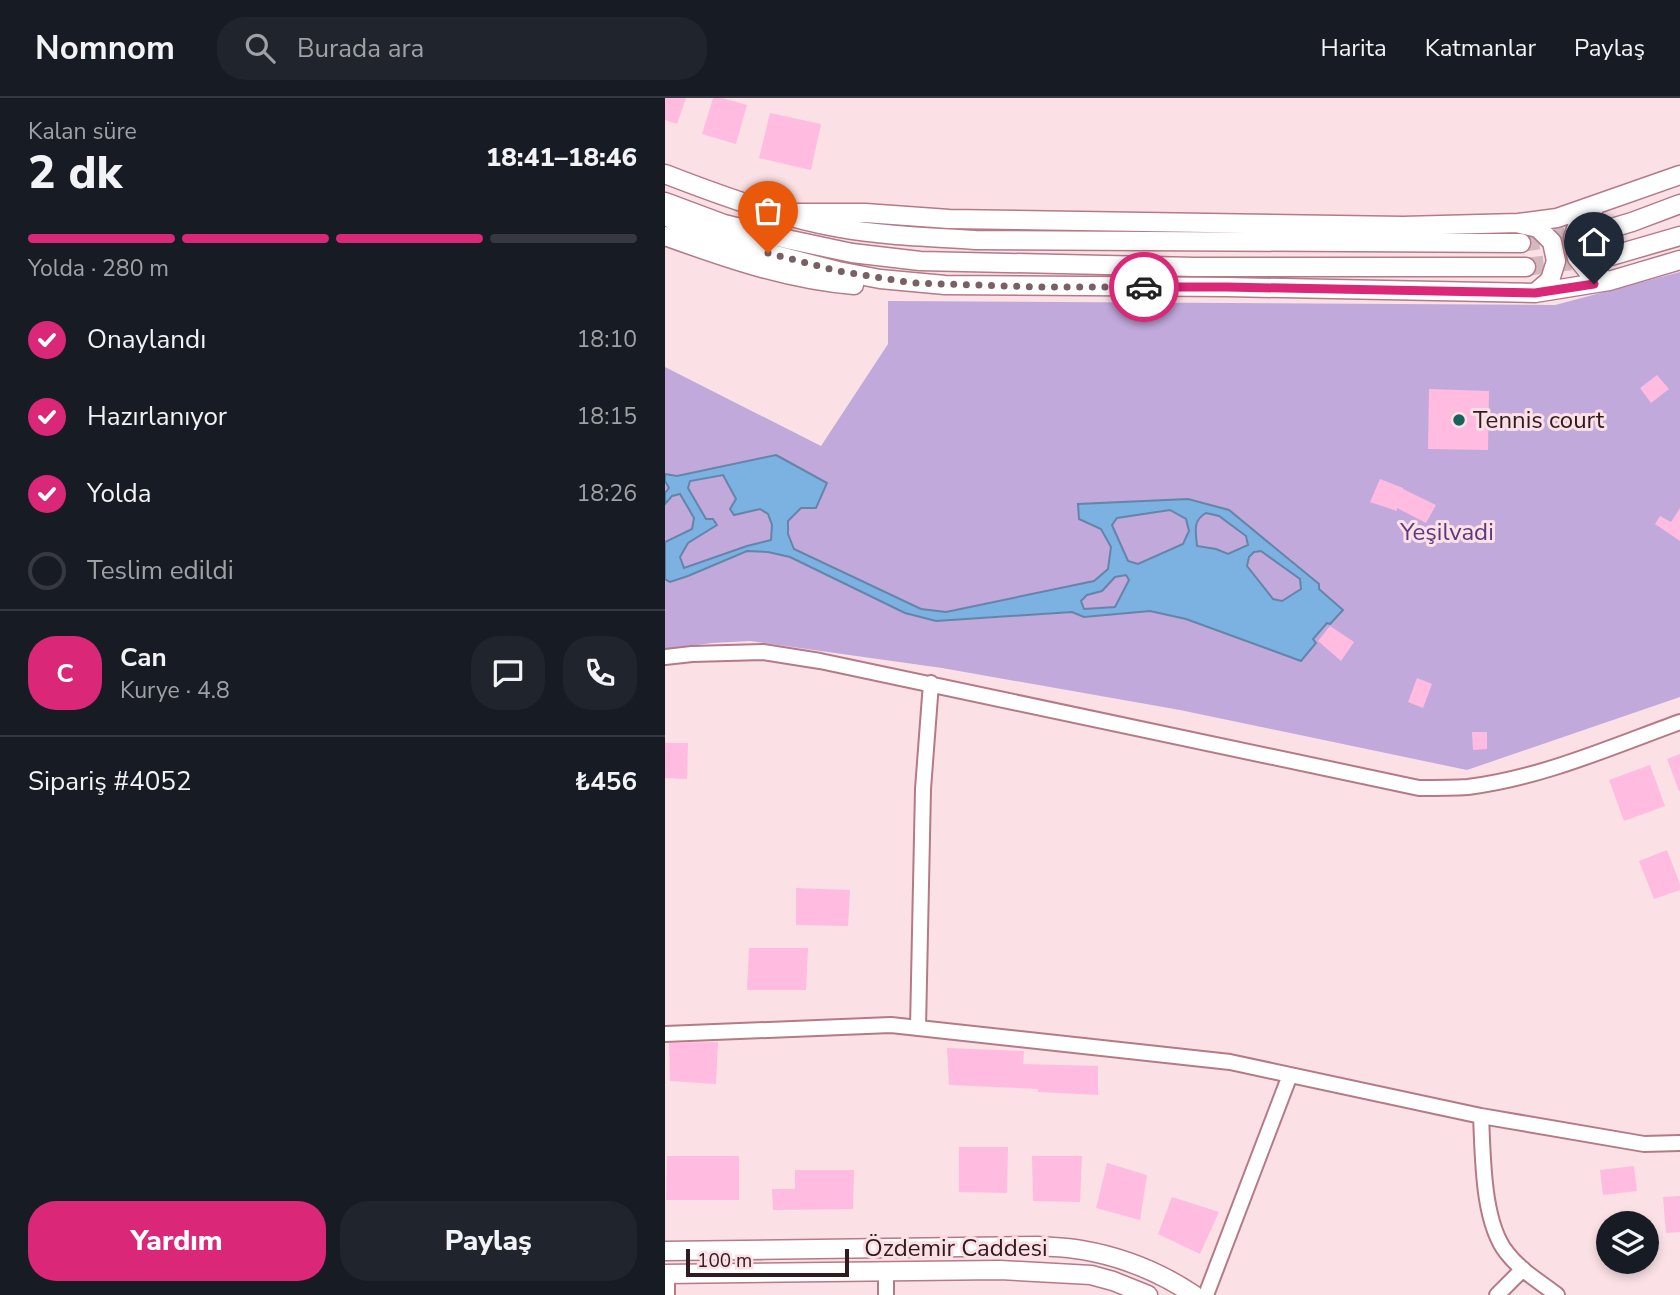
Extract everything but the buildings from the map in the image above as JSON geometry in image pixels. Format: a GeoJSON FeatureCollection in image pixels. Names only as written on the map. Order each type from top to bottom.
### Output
{"type":"FeatureCollection","features":[{"type":"Feature","properties":{"kind":"main road"},"geometry":{"type":"LineString","coordinates":[[665,174],[776,214],[842,229],[905,235],[975,240],[1521,243]]}},
{"type":"Feature","properties":{"kind":"main road"},"geometry":{"type":"LineString","coordinates":[[776,214],[865,213],[949,219],[1389,225],[1518,223],[1557,218],[1680,175]]}},
{"type":"Feature","properties":{"kind":"main road"},"geometry":{"type":"LineString","coordinates":[[665,202],[724,223],[791,240],[852,253],[921,261],[1195,267],[1526,267]]}},
{"type":"Feature","properties":{"kind":"main road"},"geometry":{"type":"LineString","coordinates":[[1605,230],[1680,204]]}},
{"type":"Feature","properties":{"kind":"main road"},"geometry":{"type":"LineString","coordinates":[[1596,205],[1580,219],[1573,238],[1577,258],[1583,266],[1590,274],[1609,281]]}},
{"type":"Feature","properties":{"kind":"main road"},"geometry":{"type":"LineString","coordinates":[[665,215],[744,247],[838,271],[880,279],[945,285],[1535,293],[1609,281],[1680,260]]}},
{"type":"Feature","properties":{"kind":"main road"},"geometry":{"type":"LineString","coordinates":[[1518,223],[1538,228],[1552,242],[1556,261],[1550,280],[1535,293]]}},
{"type":"Feature","properties":{"kind":"main road"},"geometry":{"type":"LineString","coordinates":[[665,236],[789,275],[859,285],[880,279]]}},
{"type":"Feature","properties":{"kind":"main road"},"geometry":{"type":"LineString","coordinates":[[1611,256],[1680,236]]}},
{"type":"Feature","properties":{"kind":"main road","name":"Özdemir Caddesi"},"geometry":{"type":"LineString","coordinates":[[665,1251],[1049,1247],[1081,1250],[1117,1258],[1148,1269],[1194,1295]]}},
{"type":"Feature","properties":{"kind":"main road","name":"Özdemir Caddesi"},"geometry":{"type":"LineString","coordinates":[[666,1273],[1000,1270],[1091,1275],[1113,1280],[1148,1295]]}},
{"type":"Feature","properties":{"kind":"street"},"geometry":{"type":"LineString","coordinates":[[665,657],[763,652],[820,661],[1419,788],[1469,786],[1506,780],[1557,766],[1680,722]]}},
{"type":"Feature","properties":{"kind":"street"},"geometry":{"type":"LineString","coordinates":[[918,1028],[923,789],[931,684]]}},
{"type":"Feature","properties":{"kind":"street"},"geometry":{"type":"LineString","coordinates":[[665,1034],[891,1025],[1230,1062],[1481,1116],[1644,1144],[1680,1143]]}},
{"type":"Feature","properties":{"kind":"street"},"geometry":{"type":"LineString","coordinates":[[1206,1295],[1290,1075]]}},
{"type":"Feature","properties":{"kind":"street"},"geometry":{"type":"LineString","coordinates":[[1481,1116],[1484,1179],[1495,1236],[1523,1269],[1556,1295]]}},
{"type":"Feature","properties":{"kind":"street"},"geometry":{"type":"LineString","coordinates":[[1497,1295],[1523,1269]]}},
{"type":"Feature","properties":{"kind":"street"},"geometry":{"type":"LineString","coordinates":[[885,1271],[886,1295]]}},
{"type":"Feature","properties":{"kind":"street"},"geometry":{"type":"LineString","coordinates":[[666,1273],[667,1295]]}},
{"type":"Feature","properties":{"kind":"green space","name":"Yeşilvadi"},"geometry":{"type":"Polygon","coordinates":[[[1680,272],[1680,697],[1467,770],[1180,710],[942,668],[750,641],[665,649],[665,367],[821,446],[888,344],[888,301],[1555,305],[1680,272]]]}},
{"type":"Feature","properties":{"kind":"water"},"geometry":{"type":"Polygon","coordinates":[[[776,455],[827,483],[816,508],[801,508],[788,521],[788,534],[794,549],[921,609],[946,612],[1094,581],[1108,569],[1111,547],[1101,529],[1079,519],[1078,504],[1188,499],[1229,510],[1319,584],[1319,589],[1343,610],[1313,639],[1316,643],[1301,661],[1186,619],[1150,611],[1084,617],[1072,612],[936,621],[905,613],[790,557],[768,552],[747,551],[670,582],[665,579],[665,542],[692,529],[694,518],[680,494],[672,496],[665,504],[665,493],[669,488],[665,474],[677,476],[776,455]],[[723,475],[690,481],[688,488],[706,519],[713,519],[717,525],[688,543],[680,557],[684,568],[771,540],[772,525],[768,514],[760,509],[734,515],[730,509],[736,499],[723,475]],[[1170,510],[1117,518],[1112,525],[1128,561],[1138,564],[1183,544],[1189,531],[1186,519],[1170,510]],[[1206,513],[1196,527],[1197,546],[1228,554],[1248,545],[1246,536],[1219,516],[1206,513]],[[1261,551],[1254,552],[1249,557],[1247,566],[1273,599],[1282,601],[1301,589],[1300,579],[1261,551]],[[1126,575],[1115,577],[1102,591],[1087,595],[1081,601],[1084,609],[1115,607],[1129,580],[1126,575]]]}},
{"type":"Feature","properties":{"kind":"tunnel"},"geometry":{"type":"LineString","coordinates":[[1521,243],[1605,230]]}},
{"type":"Feature","properties":{"kind":"tunnel"},"geometry":{"type":"LineString","coordinates":[[1526,267],[1611,256]]}},
{"type":"Feature","properties":{"kind":"way so far"},"geometry":{"type":"LineString","coordinates":[[768,253],[838,271],[912,283],[1144,287]]}},
{"type":"Feature","properties":{"kind":"place","name":"Tennis court"},"geometry":{"type":"Point","coordinates":[1459,420]}},
{"type":"Feature","properties":{"kind":"route"},"geometry":{"type":"LineString","coordinates":[[1144,287],[1535,293],[1594,284]]}}]}
